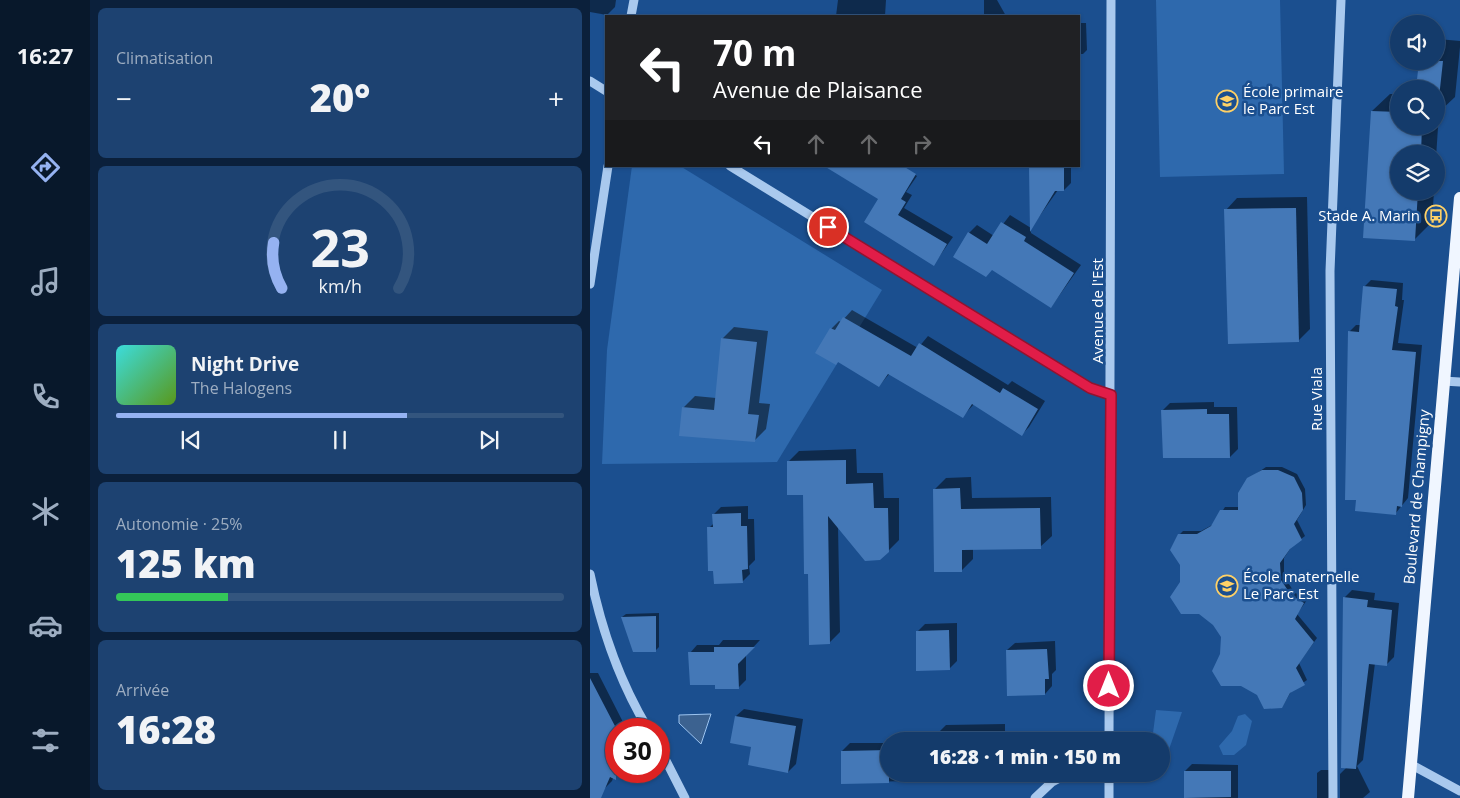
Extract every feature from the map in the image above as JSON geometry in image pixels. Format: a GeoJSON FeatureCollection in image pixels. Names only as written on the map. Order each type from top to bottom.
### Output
{"type":"FeatureCollection","features":[{"type":"Feature","properties":{"kind":"main road","name":"Boulevard de Champigny"},"geometry":{"type":"LineString","coordinates":[[1408,798],[1460,198]]}},
{"type":"Feature","properties":{"kind":"street"},"geometry":{"type":"LineString","coordinates":[[631,15],[634,0]]}},
{"type":"Feature","properties":{"kind":"street","name":"Avenue de l'Est"},"geometry":{"type":"LineString","coordinates":[[1109,732],[1111,0]]}},
{"type":"Feature","properties":{"kind":"street","name":"Rue Viala"},"geometry":{"type":"LineString","coordinates":[[1333,798],[1330,271],[1341,0]]}},
{"type":"Feature","properties":{"kind":"street"},"geometry":{"type":"LineString","coordinates":[[590,81],[605,89]]}},
{"type":"Feature","properties":{"kind":"street"},"geometry":{"type":"LineString","coordinates":[[590,284],[608,167]]}},
{"type":"Feature","properties":{"kind":"street"},"geometry":{"type":"LineString","coordinates":[[732,167],[1090,388],[1111,395]]}},
{"type":"Feature","properties":{"kind":"street"},"geometry":{"type":"LineString","coordinates":[[1443,381],[1460,382]]}},
{"type":"Feature","properties":{"kind":"street"},"geometry":{"type":"LineString","coordinates":[[590,574],[599,619],[632,702],[641,718]]}},
{"type":"Feature","properties":{"kind":"street"},"geometry":{"type":"LineString","coordinates":[[1412,765],[1460,791]]}},
{"type":"Feature","properties":{"kind":"street"},"geometry":{"type":"LineString","coordinates":[[670,769],[685,798]]}},
{"type":"Feature","properties":{"kind":"street"},"geometry":{"type":"LineString","coordinates":[[1035,798],[1052,782]]}},
{"type":"Feature","properties":{"kind":"street"},"geometry":{"type":"LineString","coordinates":[[1109,782],[1109,798]]}},
{"type":"Feature","properties":{"kind":"shaded area"},"geometry":{"type":"Polygon","coordinates":[[[1156,0],[1280,0],[1284,174],[1160,177],[1156,0]]]}},
{"type":"Feature","properties":{"kind":"shaded area"},"geometry":{"type":"Polygon","coordinates":[[[632,167],[682,167],[882,290],[777,462],[602,464],[607,350],[632,167]]]}},
{"type":"Feature","properties":{"kind":"shaded area"},"geometry":{"type":"Polygon","coordinates":[[[1156,710],[1182,712],[1170,746],[1170,732],[1153,732],[1156,710]]]}},
{"type":"Feature","properties":{"kind":"shaded area"},"geometry":{"type":"Polygon","coordinates":[[[711,714],[701,744],[679,723],[679,715],[711,714]]]}},
{"type":"Feature","properties":{"kind":"shaded area"},"geometry":{"type":"Polygon","coordinates":[[[1245,714],[1252,721],[1246,745],[1234,755],[1223,755],[1219,746],[1232,731],[1238,716],[1245,714]]]}},
{"type":"Feature","properties":{"kind":"building"},"geometry":{"type":"Polygon","coordinates":[[[1418,70],[1442,70],[1441,80],[1417,80],[1418,70]]]}},
{"type":"Feature","properties":{"kind":"building"},"geometry":{"type":"Polygon","coordinates":[[[1371,111],[1390,112],[1390,135],[1422,135],[1421,145],[1390,145],[1390,200],[1417,200],[1415,241],[1363,238],[1371,111]]]}},
{"type":"Feature","properties":{"kind":"building"},"geometry":{"type":"Polygon","coordinates":[[[826,167],[905,167],[916,174],[901,199],[906,202],[898,215],[947,244],[934,266],[864,222],[878,199],[826,167]]]}},
{"type":"Feature","properties":{"kind":"building"},"geometry":{"type":"Polygon","coordinates":[[[1029,167],[1064,167],[1064,191],[1055,191],[1030,232],[1029,167]]]}},
{"type":"Feature","properties":{"kind":"building"},"geometry":{"type":"Polygon","coordinates":[[[1296,208],[1299,342],[1228,344],[1224,209],[1296,208]]]}},
{"type":"Feature","properties":{"kind":"building"},"geometry":{"type":"Polygon","coordinates":[[[1001,222],[1026,237],[1024,241],[1074,273],[1051,308],[992,270],[986,277],[953,257],[968,232],[987,244],[1001,222]]]}},
{"type":"Feature","properties":{"kind":"building"},"geometry":{"type":"Polygon","coordinates":[[[1363,286],[1397,289],[1395,306],[1398,307],[1392,350],[1416,352],[1402,507],[1397,506],[1396,515],[1355,511],[1356,500],[1345,500],[1348,331],[1359,332],[1363,286]]]}},
{"type":"Feature","properties":{"kind":"building"},"geometry":{"type":"Polygon","coordinates":[[[843,317],[911,356],[919,343],[1000,393],[1003,388],[1038,409],[1022,436],[972,404],[963,418],[888,374],[879,387],[838,362],[836,365],[815,353],[830,328],[835,330],[843,317]]]}},
{"type":"Feature","properties":{"kind":"building"},"geometry":{"type":"Polygon","coordinates":[[[721,338],[757,342],[748,414],[759,415],[755,442],[679,436],[682,407],[714,410],[721,338]]]}},
{"type":"Feature","properties":{"kind":"building"},"geometry":{"type":"Polygon","coordinates":[[[1207,409],[1207,414],[1229,414],[1230,458],[1163,458],[1161,410],[1207,409]]]}},
{"type":"Feature","properties":{"kind":"building"},"geometry":{"type":"Polygon","coordinates":[[[846,460],[846,484],[873,483],[874,508],[888,508],[889,552],[880,560],[865,561],[828,516],[830,644],[809,645],[808,574],[804,574],[803,495],[787,495],[787,461],[846,460]]]}},
{"type":"Feature","properties":{"kind":"building"},"geometry":{"type":"Polygon","coordinates":[[[1262,470],[1278,470],[1294,477],[1302,493],[1303,510],[1294,524],[1302,540],[1290,549],[1280,563],[1281,580],[1291,595],[1304,603],[1295,619],[1314,642],[1296,668],[1305,685],[1290,693],[1282,708],[1264,709],[1257,695],[1241,686],[1221,686],[1212,671],[1220,654],[1221,637],[1213,625],[1199,614],[1181,614],[1170,597],[1180,582],[1180,565],[1170,550],[1178,534],[1197,534],[1211,526],[1220,510],[1238,510],[1238,493],[1247,478],[1262,470]]]}},
{"type":"Feature","properties":{"kind":"building"},"geometry":{"type":"Polygon","coordinates":[[[960,488],[961,509],[1040,508],[1041,549],[962,550],[962,572],[934,572],[933,489],[960,488]]]}},
{"type":"Feature","properties":{"kind":"building"},"geometry":{"type":"Polygon","coordinates":[[[741,513],[741,526],[747,526],[748,569],[742,570],[743,583],[714,584],[713,571],[708,571],[707,527],[713,527],[712,514],[741,513]]]}},
{"type":"Feature","properties":{"kind":"building"},"geometry":{"type":"Polygon","coordinates":[[[1343,597],[1368,600],[1367,607],[1392,610],[1387,666],[1369,664],[1356,769],[1341,768],[1343,597]]]}},
{"type":"Feature","properties":{"kind":"building"},"geometry":{"type":"Polygon","coordinates":[[[656,616],[656,652],[633,652],[621,617],[656,616]]]}},
{"type":"Feature","properties":{"kind":"building"},"geometry":{"type":"Polygon","coordinates":[[[949,630],[950,670],[916,671],[916,631],[949,630]]]}},
{"type":"Feature","properties":{"kind":"building"},"geometry":{"type":"Polygon","coordinates":[[[714,647],[755,647],[738,664],[739,689],[715,689],[715,685],[690,685],[688,652],[714,652],[714,647]]]}},
{"type":"Feature","properties":{"kind":"building"},"geometry":{"type":"Polygon","coordinates":[[[1047,649],[1049,679],[1045,679],[1045,695],[1007,696],[1006,650],[1047,649]]]}},
{"type":"Feature","properties":{"kind":"building"},"geometry":{"type":"Polygon","coordinates":[[[590,678],[611,718],[605,718],[605,783],[607,783],[601,798],[590,798],[590,678]]]}},
{"type":"Feature","properties":{"kind":"building"},"geometry":{"type":"Polygon","coordinates":[[[735,716],[796,726],[788,773],[748,765],[751,747],[730,743],[735,716]]]}},
{"type":"Feature","properties":{"kind":"building"},"geometry":{"type":"Polygon","coordinates":[[[880,750],[880,782],[889,783],[841,784],[841,751],[880,750]]]}},
{"type":"Feature","properties":{"kind":"building"},"geometry":{"type":"Polygon","coordinates":[[[1184,771],[1231,771],[1231,797],[1184,798],[1184,771]]]}},
{"type":"Feature","properties":{"kind":"place","name":"École primaire le Parc Est"},"geometry":{"type":"Point","coordinates":[1227,101]}},
{"type":"Feature","properties":{"kind":"place","name":"Stade A. Marin"},"geometry":{"type":"Point","coordinates":[1436,216]}},
{"type":"Feature","properties":{"kind":"place","name":"École maternelle Le Parc Est"},"geometry":{"type":"Point","coordinates":[1227,586]}},
{"type":"Feature","properties":{"kind":"route"},"geometry":{"type":"LineString","coordinates":[[828,227],[1090,388],[1111,395],[1109,686]]}}]}
